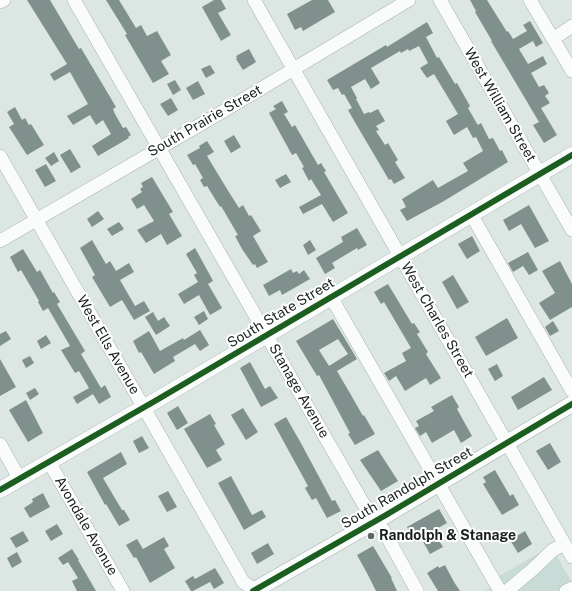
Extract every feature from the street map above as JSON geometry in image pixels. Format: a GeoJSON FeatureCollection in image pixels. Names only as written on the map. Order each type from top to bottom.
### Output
{"type":"FeatureCollection","features":[{"type":"Feature","properties":{"kind":"main road","name":"South State Street"},"geometry":{"type":"LineString","coordinates":[[0,490],[572,155]]}},
{"type":"Feature","properties":{"kind":"main road","name":"South Randolph Street"},"geometry":{"type":"LineString","coordinates":[[255,591],[572,404]]}},
{"type":"Feature","properties":{"kind":"street"},"geometry":{"type":"LineString","coordinates":[[0,2],[4,0]]}},
{"type":"Feature","properties":{"kind":"street","name":"Stanage Avenue"},"geometry":{"type":"LineString","coordinates":[[74,0],[364,503],[384,531],[418,591]]}},
{"type":"Feature","properties":{"kind":"street","name":"West Charles Street"},"geometry":{"type":"LineString","coordinates":[[254,0],[572,557]]}},
{"type":"Feature","properties":{"kind":"street","name":"South Prairie Street"},"geometry":{"type":"LineString","coordinates":[[0,241],[409,0]]}},
{"type":"Feature","properties":{"kind":"street","name":"West William Street"},"geometry":{"type":"LineString","coordinates":[[440,0],[572,230]]}},
{"type":"Feature","properties":{"kind":"street"},"geometry":{"type":"LineString","coordinates":[[530,0],[572,71]]}},
{"type":"Feature","properties":{"kind":"street"},"geometry":{"type":"LineString","coordinates":[[553,39],[572,26]]}},
{"type":"Feature","properties":{"kind":"street","name":"West Ells Avenue"},"geometry":{"type":"LineString","coordinates":[[0,156],[243,582],[255,591]]}},
{"type":"Feature","properties":{"kind":"street"},"geometry":{"type":"LineString","coordinates":[[471,214],[572,391]]}},
{"type":"Feature","properties":{"kind":"street"},"geometry":{"type":"LineString","coordinates":[[331,297],[500,591]]}},
{"type":"Feature","properties":{"kind":"street"},"geometry":{"type":"LineString","coordinates":[[0,444],[19,478]]}},
{"type":"Feature","properties":{"kind":"street","name":"Avondale Avenue"},"geometry":{"type":"LineString","coordinates":[[49,462],[124,591]]}},
{"type":"Feature","properties":{"kind":"street"},"geometry":{"type":"LineString","coordinates":[[507,591],[554,550],[564,544]]}},
{"type":"Feature","properties":{"kind":"street"},"geometry":{"type":"LineString","coordinates":[[566,591],[572,588]]}},
{"type":"Feature","properties":{"kind":"shaded area"},"geometry":{"type":"Polygon","coordinates":[[[551,546],[572,583],[572,591],[485,591],[496,585],[493,580],[551,546]]]}},
{"type":"Feature","properties":{"kind":"building"},"geometry":{"type":"Polygon","coordinates":[[[27,0],[50,0],[116,107],[113,109],[115,114],[123,128],[126,127],[131,135],[128,137],[129,138],[98,156],[92,146],[111,134],[103,120],[96,125],[90,115],[73,125],[67,116],[88,104],[70,72],[54,81],[50,74],[67,64],[27,0]]]}},
{"type":"Feature","properties":{"kind":"building"},"geometry":{"type":"Polygon","coordinates":[[[106,0],[119,0],[136,28],[141,25],[147,36],[157,31],[171,55],[161,61],[169,74],[153,83],[125,35],[127,34],[106,0]]]}},
{"type":"Feature","properties":{"kind":"building"},"geometry":{"type":"Polygon","coordinates":[[[214,0],[221,0],[226,9],[218,13],[231,35],[221,41],[202,7],[214,0]]]}},
{"type":"Feature","properties":{"kind":"building"},"geometry":{"type":"Polygon","coordinates":[[[312,0],[328,0],[335,12],[303,31],[301,27],[295,30],[287,14],[312,0]]]}},
{"type":"Feature","properties":{"kind":"building"},"geometry":{"type":"Polygon","coordinates":[[[470,0],[487,0],[513,39],[527,31],[523,25],[530,21],[543,43],[536,47],[533,41],[519,49],[528,64],[543,56],[547,64],[531,73],[539,87],[544,85],[549,93],[545,96],[550,103],[541,108],[557,135],[544,143],[533,125],[539,122],[491,41],[470,0]]]}},
{"type":"Feature","properties":{"kind":"building"},"geometry":{"type":"Polygon","coordinates":[[[427,22],[433,33],[426,37],[437,58],[439,57],[455,84],[457,83],[470,106],[468,108],[478,125],[481,123],[489,139],[493,138],[500,151],[502,150],[508,162],[444,201],[407,221],[400,210],[406,207],[402,199],[433,180],[438,188],[468,171],[463,163],[483,151],[476,137],[473,138],[467,127],[454,135],[446,121],[458,114],[434,74],[427,78],[420,68],[428,63],[419,46],[409,51],[408,49],[401,53],[400,51],[371,68],[380,83],[371,89],[365,79],[351,87],[364,114],[378,109],[385,121],[376,126],[379,130],[376,131],[385,145],[388,143],[398,160],[395,162],[405,178],[394,184],[391,179],[389,180],[348,110],[352,108],[344,94],[342,95],[338,88],[333,90],[327,80],[386,45],[387,47],[427,22]]]}},
{"type":"Feature","properties":{"kind":"building"},"geometry":{"type":"Polygon","coordinates":[[[249,49],[256,62],[243,70],[236,59],[236,56],[249,49]]]}},
{"type":"Feature","properties":{"kind":"building"},"geometry":{"type":"Polygon","coordinates":[[[210,65],[215,73],[206,78],[201,69],[210,65]]]}},
{"type":"Feature","properties":{"kind":"building"},"geometry":{"type":"Polygon","coordinates":[[[175,80],[181,90],[173,95],[167,84],[175,80]]]}},
{"type":"Feature","properties":{"kind":"building"},"geometry":{"type":"Polygon","coordinates":[[[198,81],[205,94],[193,100],[186,88],[198,81]]]}},
{"type":"Feature","properties":{"kind":"building"},"geometry":{"type":"Polygon","coordinates":[[[171,98],[178,110],[168,116],[160,104],[171,98]]]}},
{"type":"Feature","properties":{"kind":"building"},"geometry":{"type":"Polygon","coordinates":[[[282,101],[288,112],[284,114],[292,127],[295,125],[318,165],[321,163],[326,171],[324,172],[348,213],[333,222],[322,204],[303,214],[299,207],[321,195],[311,179],[309,181],[302,168],[304,167],[296,153],[292,155],[269,113],[276,109],[273,106],[282,101]]]}},
{"type":"Feature","properties":{"kind":"building"},"geometry":{"type":"Polygon","coordinates":[[[15,107],[22,120],[25,118],[29,125],[31,124],[44,145],[27,155],[9,127],[14,124],[7,112],[15,107]]]}},
{"type":"Feature","properties":{"kind":"building"},"geometry":{"type":"Polygon","coordinates":[[[234,135],[241,147],[231,153],[224,141],[234,135]]]}},
{"type":"Feature","properties":{"kind":"building"},"geometry":{"type":"Polygon","coordinates":[[[207,141],[214,152],[207,156],[239,208],[243,205],[249,216],[251,215],[261,231],[253,236],[268,262],[257,268],[255,264],[253,265],[242,249],[235,236],[238,235],[207,186],[204,187],[200,180],[203,178],[195,164],[193,165],[187,155],[200,148],[199,146],[207,141]]]}},
{"type":"Feature","properties":{"kind":"building"},"geometry":{"type":"Polygon","coordinates":[[[70,149],[81,167],[71,173],[60,155],[70,149]]]}},
{"type":"Feature","properties":{"kind":"building"},"geometry":{"type":"Polygon","coordinates":[[[54,152],[59,161],[51,166],[45,158],[54,152]]]}},
{"type":"Feature","properties":{"kind":"building"},"geometry":{"type":"Polygon","coordinates":[[[46,164],[56,181],[45,187],[35,170],[46,164]]]}},
{"type":"Feature","properties":{"kind":"building"},"geometry":{"type":"Polygon","coordinates":[[[286,174],[291,182],[280,188],[275,180],[286,174]]]}},
{"type":"Feature","properties":{"kind":"building"},"geometry":{"type":"Polygon","coordinates":[[[152,177],[173,212],[169,214],[182,236],[167,245],[161,234],[146,243],[137,230],[154,221],[144,205],[137,209],[131,199],[142,192],[140,189],[143,187],[141,183],[152,177]]]}},
{"type":"Feature","properties":{"kind":"building"},"geometry":{"type":"Polygon","coordinates":[[[529,205],[549,241],[535,248],[521,224],[509,231],[503,220],[529,205]]]}},
{"type":"Feature","properties":{"kind":"building"},"geometry":{"type":"Polygon","coordinates":[[[98,211],[104,219],[92,227],[87,219],[98,211]]]}},
{"type":"Feature","properties":{"kind":"building"},"geometry":{"type":"Polygon","coordinates":[[[119,222],[124,229],[112,236],[107,229],[119,222]]]}},
{"type":"Feature","properties":{"kind":"building"},"geometry":{"type":"Polygon","coordinates":[[[357,228],[367,245],[358,250],[357,248],[332,263],[335,268],[325,274],[316,258],[343,242],[341,237],[357,228]]]}},
{"type":"Feature","properties":{"kind":"building"},"geometry":{"type":"Polygon","coordinates":[[[472,236],[480,251],[467,259],[458,244],[472,236]]]}},
{"type":"Feature","properties":{"kind":"building"},"geometry":{"type":"Polygon","coordinates":[[[92,240],[106,264],[110,261],[116,271],[129,263],[134,272],[120,280],[135,306],[144,301],[150,311],[134,320],[122,300],[110,307],[92,277],[95,275],[80,248],[92,240]]]}},
{"type":"Feature","properties":{"kind":"building"},"geometry":{"type":"Polygon","coordinates":[[[310,240],[316,250],[308,255],[303,245],[310,240]]]}},
{"type":"Feature","properties":{"kind":"building"},"geometry":{"type":"Polygon","coordinates":[[[195,248],[213,281],[208,284],[222,308],[210,315],[199,295],[184,304],[178,294],[198,282],[194,275],[197,273],[186,254],[195,248]]]}},
{"type":"Feature","properties":{"kind":"building"},"geometry":{"type":"Polygon","coordinates":[[[23,249],[37,272],[40,270],[60,302],[57,304],[85,351],[81,354],[101,388],[105,385],[111,397],[99,404],[93,394],[77,404],[73,397],[89,388],[79,371],[75,373],[61,350],[70,346],[48,308],[43,311],[38,302],[39,301],[21,270],[18,272],[10,257],[23,249]]]}},
{"type":"Feature","properties":{"kind":"building"},"geometry":{"type":"Polygon","coordinates":[[[528,252],[538,270],[529,275],[523,266],[513,272],[508,263],[528,252]]]}},
{"type":"Feature","properties":{"kind":"building"},"geometry":{"type":"Polygon","coordinates":[[[560,261],[572,284],[572,307],[550,320],[539,303],[555,293],[542,271],[560,261]]]}},
{"type":"Feature","properties":{"kind":"building"},"geometry":{"type":"Polygon","coordinates":[[[291,269],[293,273],[297,271],[299,274],[304,270],[310,279],[282,295],[280,290],[269,296],[263,285],[291,269]]]}},
{"type":"Feature","properties":{"kind":"building"},"geometry":{"type":"Polygon","coordinates":[[[453,275],[469,302],[457,309],[442,282],[453,275]]]}},
{"type":"Feature","properties":{"kind":"building"},"geometry":{"type":"Polygon","coordinates":[[[388,284],[412,324],[414,323],[420,332],[417,334],[428,352],[426,354],[441,378],[430,385],[426,378],[405,391],[396,376],[389,381],[384,373],[406,361],[402,353],[411,348],[384,302],[381,304],[374,292],[388,284]]]}},
{"type":"Feature","properties":{"kind":"building"},"geometry":{"type":"Polygon","coordinates":[[[204,311],[208,319],[199,325],[194,317],[204,311]]]}},
{"type":"Feature","properties":{"kind":"building"},"geometry":{"type":"Polygon","coordinates":[[[153,312],[158,321],[164,317],[170,326],[156,335],[145,317],[153,312]]]}},
{"type":"Feature","properties":{"kind":"building"},"geometry":{"type":"Polygon","coordinates":[[[507,318],[518,338],[486,356],[475,337],[507,318]]]}},
{"type":"Feature","properties":{"kind":"building"},"geometry":{"type":"Polygon","coordinates":[[[333,319],[357,359],[337,371],[375,434],[355,445],[319,375],[317,376],[296,341],[333,319]],[[338,339],[319,350],[329,366],[348,354],[338,339]]]}},
{"type":"Feature","properties":{"kind":"building"},"geometry":{"type":"Polygon","coordinates":[[[553,321],[559,331],[550,336],[545,327],[553,321]]]}},
{"type":"Feature","properties":{"kind":"building"},"geometry":{"type":"Polygon","coordinates":[[[200,330],[209,345],[200,351],[195,344],[173,357],[175,361],[154,374],[141,352],[139,353],[133,341],[149,331],[160,351],[183,338],[184,340],[200,330]]]}},
{"type":"Feature","properties":{"kind":"building"},"geometry":{"type":"Polygon","coordinates":[[[6,331],[11,339],[0,346],[0,334],[6,331]]]}},
{"type":"Feature","properties":{"kind":"building"},"geometry":{"type":"Polygon","coordinates":[[[46,335],[51,343],[41,349],[37,341],[46,335]]]}},
{"type":"Feature","properties":{"kind":"building"},"geometry":{"type":"Polygon","coordinates":[[[30,356],[34,363],[26,368],[22,360],[30,356]]]}},
{"type":"Feature","properties":{"kind":"building"},"geometry":{"type":"Polygon","coordinates":[[[0,359],[16,387],[0,396],[0,359]]]}},
{"type":"Feature","properties":{"kind":"building"},"geometry":{"type":"Polygon","coordinates":[[[250,362],[265,389],[270,386],[278,398],[261,407],[240,368],[250,362]]]}},
{"type":"Feature","properties":{"kind":"building"},"geometry":{"type":"Polygon","coordinates":[[[497,364],[503,376],[495,381],[488,369],[497,364]]]}},
{"type":"Feature","properties":{"kind":"building"},"geometry":{"type":"Polygon","coordinates":[[[544,377],[552,390],[518,410],[511,397],[544,377]]]}},
{"type":"Feature","properties":{"kind":"building"},"geometry":{"type":"Polygon","coordinates":[[[35,388],[39,394],[30,400],[26,393],[35,388]]]}},
{"type":"Feature","properties":{"kind":"building"},"geometry":{"type":"Polygon","coordinates":[[[452,395],[459,407],[457,409],[472,436],[461,443],[454,430],[432,443],[426,432],[420,436],[415,428],[419,426],[416,421],[434,411],[431,407],[452,395]]]}},
{"type":"Feature","properties":{"kind":"building"},"geometry":{"type":"Polygon","coordinates":[[[26,400],[43,433],[28,442],[9,410],[26,400]]]}},
{"type":"Feature","properties":{"kind":"building"},"geometry":{"type":"Polygon","coordinates":[[[178,406],[188,423],[177,430],[167,413],[178,406]]]}},
{"type":"Feature","properties":{"kind":"building"},"geometry":{"type":"Polygon","coordinates":[[[243,408],[258,432],[246,440],[231,415],[243,408]]]}},
{"type":"Feature","properties":{"kind":"building"},"geometry":{"type":"Polygon","coordinates":[[[210,414],[216,424],[214,425],[225,444],[216,450],[222,460],[207,468],[184,429],[210,414]]]}},
{"type":"Feature","properties":{"kind":"building"},"geometry":{"type":"Polygon","coordinates":[[[286,417],[332,501],[335,500],[341,511],[327,518],[316,498],[312,500],[305,488],[308,486],[274,424],[286,417]]]}},
{"type":"Feature","properties":{"kind":"building"},"geometry":{"type":"Polygon","coordinates":[[[142,436],[149,448],[139,453],[133,441],[142,436]]]}},
{"type":"Feature","properties":{"kind":"building"},"geometry":{"type":"Polygon","coordinates":[[[550,443],[561,462],[548,470],[536,451],[550,443]]]}},
{"type":"Feature","properties":{"kind":"building"},"geometry":{"type":"Polygon","coordinates":[[[378,450],[398,481],[381,491],[360,460],[378,450]]]}},
{"type":"Feature","properties":{"kind":"building"},"geometry":{"type":"Polygon","coordinates":[[[121,452],[127,464],[103,478],[122,510],[124,510],[130,520],[119,526],[106,504],[105,505],[87,472],[121,452]]]}},
{"type":"Feature","properties":{"kind":"building"},"geometry":{"type":"Polygon","coordinates":[[[495,470],[510,496],[513,494],[519,505],[502,515],[483,484],[486,482],[483,477],[495,470]]]}},
{"type":"Feature","properties":{"kind":"building"},"geometry":{"type":"Polygon","coordinates":[[[231,476],[252,515],[262,510],[266,517],[244,530],[218,483],[231,476]]]}},
{"type":"Feature","properties":{"kind":"building"},"geometry":{"type":"Polygon","coordinates":[[[168,491],[177,507],[167,512],[158,496],[168,491]]]}},
{"type":"Feature","properties":{"kind":"building"},"geometry":{"type":"Polygon","coordinates":[[[43,493],[50,507],[30,518],[24,508],[33,502],[32,499],[43,493]]]}},
{"type":"Feature","properties":{"kind":"building"},"geometry":{"type":"Polygon","coordinates":[[[439,509],[447,523],[433,531],[443,547],[430,554],[421,538],[415,542],[407,527],[439,509]]]}},
{"type":"Feature","properties":{"kind":"building"},"geometry":{"type":"Polygon","coordinates":[[[57,524],[63,534],[51,541],[45,531],[57,524]]]}},
{"type":"Feature","properties":{"kind":"building"},"geometry":{"type":"Polygon","coordinates":[[[23,531],[29,541],[16,548],[10,538],[23,531]]]}},
{"type":"Feature","properties":{"kind":"building"},"geometry":{"type":"Polygon","coordinates":[[[525,531],[532,544],[518,553],[510,540],[525,531]]]}},
{"type":"Feature","properties":{"kind":"building"},"geometry":{"type":"Polygon","coordinates":[[[164,537],[169,546],[164,549],[175,568],[150,583],[136,557],[134,558],[126,545],[137,539],[143,549],[164,537]]]}},
{"type":"Feature","properties":{"kind":"building"},"geometry":{"type":"Polygon","coordinates":[[[268,543],[274,554],[257,564],[251,553],[268,543]]]}},
{"type":"Feature","properties":{"kind":"building"},"geometry":{"type":"Polygon","coordinates":[[[373,546],[392,578],[397,591],[376,591],[357,555],[373,546]]]}},
{"type":"Feature","properties":{"kind":"building"},"geometry":{"type":"Polygon","coordinates":[[[72,549],[96,591],[77,591],[72,581],[78,578],[68,562],[63,565],[58,558],[72,549]]]}},
{"type":"Feature","properties":{"kind":"building"},"geometry":{"type":"Polygon","coordinates":[[[17,552],[22,562],[12,568],[7,558],[17,552]]]}},
{"type":"Feature","properties":{"kind":"building"},"geometry":{"type":"Polygon","coordinates":[[[445,565],[460,591],[438,591],[427,573],[438,566],[439,568],[445,565]]]}},
{"type":"Feature","properties":{"kind":"building"},"geometry":{"type":"Polygon","coordinates":[[[215,568],[224,583],[214,589],[210,582],[191,591],[185,581],[193,576],[195,579],[215,568]]]}},
{"type":"Feature","properties":{"kind":"cycle path"},"geometry":{"type":"LineString","coordinates":[[0,490],[155,401],[572,155]]}},
{"type":"Feature","properties":{"kind":"cycle path"},"geometry":{"type":"LineString","coordinates":[[253,591],[386,515],[572,404]]}},
{"type":"Feature","properties":{"kind":"place","name":"Randolph & Stanage"},"geometry":{"type":"Point","coordinates":[371,536]}}]}
